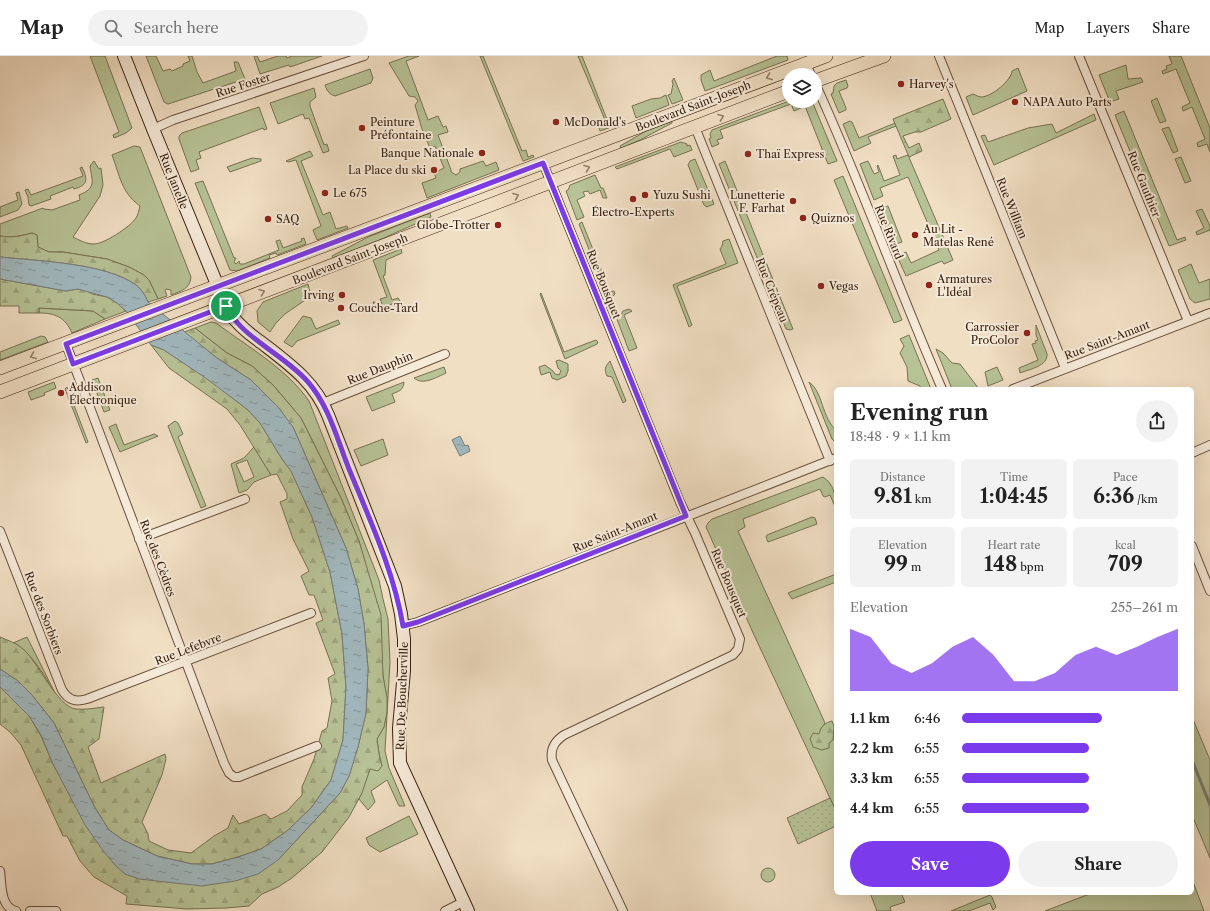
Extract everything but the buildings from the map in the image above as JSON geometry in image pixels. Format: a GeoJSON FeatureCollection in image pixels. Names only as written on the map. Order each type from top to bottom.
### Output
{"type":"FeatureCollection","features":[{"type":"Feature","properties":{"kind":"main road","name":"Boulevard Saint-Joseph"},"geometry":{"type":"LineString","coordinates":[[809,68],[826,56]]}},
{"type":"Feature","properties":{"kind":"main road"},"geometry":{"type":"LineString","coordinates":[[822,79],[884,56]]}},
{"type":"Feature","properties":{"kind":"main road","name":"Boulevard Saint-Joseph"},"geometry":{"type":"LineString","coordinates":[[0,368],[543,163],[782,78]]}},
{"type":"Feature","properties":{"kind":"main road","name":"Boulevard Saint-Joseph"},"geometry":{"type":"LineString","coordinates":[[0,392],[782,94]]}},
{"type":"Feature","properties":{"kind":"street","name":"Rue Janelle"},"geometry":{"type":"LineString","coordinates":[[124,56],[226,306]]}},
{"type":"Feature","properties":{"kind":"street","name":"Rue Foster"},"geometry":{"type":"LineString","coordinates":[[153,129],[173,120],[364,56]]}},
{"type":"Feature","properties":{"kind":"street","name":"Rue William"},"geometry":{"type":"LineString","coordinates":[[939,56],[1065,368]]}},
{"type":"Feature","properties":{"kind":"street","name":"Rue Gauthier"},"geometry":{"type":"LineString","coordinates":[[1079,56],[1188,321]]}},
{"type":"Feature","properties":{"kind":"street","name":"Rue Rivard"},"geometry":{"type":"LineString","coordinates":[[822,98],[941,387]]}},
{"type":"Feature","properties":{"kind":"street","name":"Rue Crépeau"},"geometry":{"type":"LineString","coordinates":[[694,127],[833,460]]}},
{"type":"Feature","properties":{"kind":"street","name":"Rue Bousquet"},"geometry":{"type":"LineString","coordinates":[[543,163],[686,516],[695,533],[738,632],[740,642],[738,649],[729,657],[564,735],[554,744],[551,751],[552,760],[623,911]]}},
{"type":"Feature","properties":{"kind":"street","name":"Rue De Boucherville"},"geometry":{"type":"LineString","coordinates":[[226,306],[231,316],[244,329],[299,373],[311,385],[323,402],[395,586],[404,639],[404,671],[398,737],[400,763],[465,906]]}},
{"type":"Feature","properties":{"kind":"street","name":"Rue Saint-Amant"},"geometry":{"type":"LineString","coordinates":[[1018,387],[1210,313]]}},
{"type":"Feature","properties":{"kind":"street","name":"Rue des Cèdres"},"geometry":{"type":"LineString","coordinates":[[66,344],[229,773],[234,777],[242,776],[317,746]]}},
{"type":"Feature","properties":{"kind":"street","name":"Rue Dauphin"},"geometry":{"type":"LineString","coordinates":[[323,402],[445,354]]}},
{"type":"Feature","properties":{"kind":"street"},"geometry":{"type":"LineString","coordinates":[[1194,451],[1210,446]]}},
{"type":"Feature","properties":{"kind":"street","name":"Rue Saint-Amant"},"geometry":{"type":"LineString","coordinates":[[403,626],[418,622],[686,516],[833,460]]}},
{"type":"Feature","properties":{"kind":"street"},"geometry":{"type":"LineString","coordinates":[[139,539],[245,499]]}},
{"type":"Feature","properties":{"kind":"street","name":"Rue des Sorbiers"},"geometry":{"type":"LineString","coordinates":[[0,531],[62,690],[66,696],[72,700]]}},
{"type":"Feature","properties":{"kind":"street"},"geometry":{"type":"LineString","coordinates":[[1194,551],[1210,591]]}},
{"type":"Feature","properties":{"kind":"street","name":"Rue Lefebvre"},"geometry":{"type":"LineString","coordinates":[[72,700],[87,699],[311,613]]}},
{"type":"Feature","properties":{"kind":"street"},"geometry":{"type":"LineString","coordinates":[[0,871],[2,895],[6,905],[8,908],[16,911]]}},
{"type":"Feature","properties":{"kind":"street"},"geometry":{"type":"LineString","coordinates":[[445,911],[465,906]]}},
{"type":"Feature","properties":{"kind":"street"},"geometry":{"type":"LineString","coordinates":[[30,911],[56,911]]}},
{"type":"Feature","properties":{"kind":"green space"},"geometry":{"type":"Polygon","coordinates":[[[90,56],[105,56],[132,128],[126,133],[114,138],[113,135],[119,132],[90,56]]]}},
{"type":"Feature","properties":{"kind":"green space"},"geometry":{"type":"Polygon","coordinates":[[[146,56],[156,56],[163,71],[170,69],[172,71],[190,61],[188,56],[192,56],[197,72],[203,83],[236,71],[234,62],[238,62],[245,79],[168,104],[164,102],[146,56]]]}},
{"type":"Feature","properties":{"kind":"green space"},"geometry":{"type":"Polygon","coordinates":[[[254,56],[257,56],[260,62],[278,56],[286,56],[287,58],[292,56],[322,56],[290,67],[289,65],[260,74],[254,56]]]}},
{"type":"Feature","properties":{"kind":"green space"},"geometry":{"type":"Polygon","coordinates":[[[409,56],[419,56],[406,61],[428,120],[438,116],[443,127],[446,126],[448,132],[438,135],[451,172],[456,175],[460,172],[460,169],[483,161],[486,166],[496,162],[499,170],[427,198],[422,183],[436,178],[434,173],[444,168],[435,146],[430,148],[422,129],[415,105],[418,101],[415,97],[409,96],[389,63],[409,56]]]}},
{"type":"Feature","properties":{"kind":"green space"},"geometry":{"type":"Polygon","coordinates":[[[480,56],[483,56],[522,151],[526,150],[528,157],[533,155],[534,157],[523,161],[480,56]]]}},
{"type":"Feature","properties":{"kind":"green space"},"geometry":{"type":"Polygon","coordinates":[[[578,56],[582,56],[606,117],[614,126],[600,131],[598,125],[605,120],[578,56]]]}},
{"type":"Feature","properties":{"kind":"green space"},"geometry":{"type":"Polygon","coordinates":[[[777,56],[787,56],[788,60],[705,91],[701,80],[701,75],[710,70],[714,81],[777,56]]]}},
{"type":"Feature","properties":{"kind":"green space"},"geometry":{"type":"Polygon","coordinates":[[[1169,56],[1181,56],[1210,128],[1210,152],[1207,144],[1198,147],[1197,143],[1205,139],[1192,107],[1183,111],[1182,107],[1190,103],[1176,69],[1163,74],[1162,71],[1167,69],[1166,66],[1172,64],[1169,56]]]}},
{"type":"Feature","properties":{"kind":"green space"},"geometry":{"type":"Polygon","coordinates":[[[1126,65],[1128,79],[1141,78],[1143,82],[1116,91],[1119,99],[1110,102],[1099,75],[1126,65]]]}},
{"type":"Feature","properties":{"kind":"green space"},"geometry":{"type":"Polygon","coordinates":[[[1018,68],[1027,91],[973,115],[966,97],[973,94],[982,97],[991,94],[1005,83],[1012,71],[1018,68]]]}},
{"type":"Feature","properties":{"kind":"green space"},"geometry":{"type":"Polygon","coordinates":[[[370,69],[373,78],[371,83],[335,96],[330,93],[325,85],[370,69]]]}},
{"type":"Feature","properties":{"kind":"green space"},"geometry":{"type":"Polygon","coordinates":[[[674,78],[683,100],[672,104],[668,95],[671,94],[673,84],[672,81],[674,78]]]}},
{"type":"Feature","properties":{"kind":"green space"},"geometry":{"type":"Polygon","coordinates":[[[846,80],[848,86],[847,88],[839,91],[846,110],[839,113],[831,94],[833,93],[834,86],[837,83],[846,80]]]}},
{"type":"Feature","properties":{"kind":"green space"},"geometry":{"type":"Polygon","coordinates":[[[314,88],[316,97],[310,102],[310,106],[324,145],[327,144],[329,151],[323,153],[309,118],[305,119],[303,114],[278,124],[270,103],[314,88]]]}},
{"type":"Feature","properties":{"kind":"green space"},"geometry":{"type":"Polygon","coordinates":[[[666,95],[669,105],[636,118],[632,106],[666,95]]]}},
{"type":"Feature","properties":{"kind":"green space"},"geometry":{"type":"Polygon","coordinates":[[[1157,98],[1166,121],[1160,123],[1151,101],[1157,98]]]}},
{"type":"Feature","properties":{"kind":"green space"},"geometry":{"type":"Polygon","coordinates":[[[943,99],[951,119],[921,132],[915,132],[903,136],[909,148],[919,143],[922,151],[909,157],[893,119],[943,99]]]}},
{"type":"Feature","properties":{"kind":"green space"},"geometry":{"type":"Polygon","coordinates":[[[782,104],[782,107],[720,130],[723,138],[717,140],[719,144],[712,147],[709,139],[711,138],[710,134],[712,130],[782,104]]]}},
{"type":"Feature","properties":{"kind":"green space"},"geometry":{"type":"Polygon","coordinates":[[[259,107],[267,129],[264,130],[263,128],[199,152],[201,158],[196,160],[199,169],[191,172],[179,139],[179,136],[182,133],[259,107]]]}},
{"type":"Feature","properties":{"kind":"green space"},"geometry":{"type":"Polygon","coordinates":[[[793,108],[801,108],[794,111],[793,108]]]}},
{"type":"Feature","properties":{"kind":"green space"},"geometry":{"type":"Polygon","coordinates":[[[806,108],[815,108],[837,161],[828,164],[806,108]]]}},
{"type":"Feature","properties":{"kind":"green space"},"geometry":{"type":"Polygon","coordinates":[[[1124,111],[1177,240],[1185,237],[1186,240],[1169,246],[1115,115],[1124,111]]]}},
{"type":"Feature","properties":{"kind":"green space"},"geometry":{"type":"Polygon","coordinates":[[[1094,114],[1096,120],[994,165],[981,136],[985,135],[988,142],[1028,128],[1052,124],[1056,133],[1094,114]]]}},
{"type":"Feature","properties":{"kind":"green space"},"geometry":{"type":"Polygon","coordinates":[[[672,121],[672,123],[640,140],[621,148],[620,146],[646,131],[672,121]]]}},
{"type":"Feature","properties":{"kind":"green space"},"geometry":{"type":"Polygon","coordinates":[[[850,121],[852,122],[859,138],[895,123],[896,126],[868,137],[871,143],[854,151],[843,124],[850,121]]]}},
{"type":"Feature","properties":{"kind":"green space"},"geometry":{"type":"Polygon","coordinates":[[[1169,127],[1178,151],[1173,153],[1162,129],[1169,127]]]}},
{"type":"Feature","properties":{"kind":"green space"},"geometry":{"type":"Polygon","coordinates":[[[681,142],[687,144],[687,146],[690,145],[692,150],[674,157],[670,149],[617,169],[615,167],[681,142]]]}},
{"type":"Feature","properties":{"kind":"green space"},"geometry":{"type":"Polygon","coordinates":[[[134,146],[140,147],[191,277],[187,287],[171,295],[171,290],[166,289],[167,296],[158,299],[149,280],[144,275],[129,267],[107,259],[63,252],[49,252],[38,247],[37,235],[32,233],[9,237],[0,236],[0,224],[43,208],[52,210],[80,200],[79,195],[89,190],[91,187],[92,180],[90,166],[94,161],[99,169],[101,168],[103,185],[100,196],[73,237],[85,243],[94,244],[104,241],[128,226],[136,218],[140,206],[125,189],[119,177],[112,155],[134,146]]]}},
{"type":"Feature","properties":{"kind":"green space"},"geometry":{"type":"Polygon","coordinates":[[[310,151],[313,156],[301,161],[323,215],[330,212],[336,229],[347,226],[348,228],[317,240],[313,230],[321,226],[296,160],[286,161],[310,151]]]}},
{"type":"Feature","properties":{"kind":"green space"},"geometry":{"type":"Polygon","coordinates":[[[896,155],[897,159],[908,155],[953,260],[944,264],[942,261],[906,276],[897,256],[906,252],[911,263],[939,250],[908,177],[880,188],[883,196],[874,200],[860,164],[868,161],[874,174],[879,172],[878,165],[884,181],[900,175],[893,156],[896,155]]]}},
{"type":"Feature","properties":{"kind":"green space"},"geometry":{"type":"Polygon","coordinates":[[[1181,157],[1191,181],[1185,183],[1175,159],[1181,157]]]}},
{"type":"Feature","properties":{"kind":"green space"},"geometry":{"type":"Polygon","coordinates":[[[252,158],[261,159],[261,161],[230,172],[227,167],[252,158]]]}},
{"type":"Feature","properties":{"kind":"green space"},"geometry":{"type":"Polygon","coordinates":[[[695,159],[714,204],[707,207],[704,205],[688,165],[690,161],[695,159]]]}},
{"type":"Feature","properties":{"kind":"green space"},"geometry":{"type":"Polygon","coordinates":[[[725,161],[793,329],[786,329],[719,164],[725,161]]]}},
{"type":"Feature","properties":{"kind":"green space"},"geometry":{"type":"Polygon","coordinates":[[[82,167],[86,181],[82,186],[74,189],[73,187],[50,196],[51,199],[31,206],[29,205],[25,190],[28,189],[31,195],[83,176],[80,168],[82,167]]]}},
{"type":"Feature","properties":{"kind":"green space"},"geometry":{"type":"Polygon","coordinates":[[[595,175],[607,198],[603,198],[600,190],[590,194],[588,191],[583,192],[585,196],[577,200],[584,217],[577,220],[566,191],[570,185],[595,175]]]}},
{"type":"Feature","properties":{"kind":"green space"},"geometry":{"type":"Polygon","coordinates":[[[843,176],[902,320],[894,323],[834,180],[843,176]]]}},
{"type":"Feature","properties":{"kind":"green space"},"geometry":{"type":"Polygon","coordinates":[[[203,181],[234,258],[236,258],[234,262],[236,264],[239,261],[240,264],[244,264],[279,250],[276,241],[280,240],[283,248],[302,241],[301,239],[304,238],[306,244],[277,255],[276,253],[269,255],[270,258],[237,271],[230,270],[195,183],[203,181]]]}},
{"type":"Feature","properties":{"kind":"green space"},"geometry":{"type":"Polygon","coordinates":[[[19,192],[22,204],[18,210],[0,217],[0,207],[18,200],[16,193],[19,192]]]}},
{"type":"Feature","properties":{"kind":"green space"},"geometry":{"type":"Polygon","coordinates":[[[888,206],[902,242],[893,245],[878,210],[888,206]]]}},
{"type":"Feature","properties":{"kind":"green space"},"geometry":{"type":"Polygon","coordinates":[[[1202,209],[1210,226],[1210,230],[1197,235],[1196,232],[1204,228],[1196,211],[1202,209]]]}},
{"type":"Feature","properties":{"kind":"green space"},"geometry":{"type":"Polygon","coordinates":[[[430,213],[431,217],[377,241],[333,258],[332,256],[368,237],[430,213]]]}},
{"type":"Feature","properties":{"kind":"green space"},"geometry":{"type":"Polygon","coordinates":[[[582,222],[610,292],[614,291],[615,294],[612,299],[609,300],[579,224],[582,222]]]}},
{"type":"Feature","properties":{"kind":"green space"},"geometry":{"type":"Polygon","coordinates":[[[32,233],[37,235],[38,247],[49,252],[63,252],[107,259],[129,267],[144,275],[149,280],[158,299],[148,302],[136,285],[107,272],[71,264],[0,257],[0,236],[9,237],[32,233]]]}},
{"type":"Feature","properties":{"kind":"green space"},"geometry":{"type":"Polygon","coordinates":[[[729,239],[738,263],[677,286],[692,325],[689,327],[673,285],[726,264],[720,249],[723,241],[729,239]]]}},
{"type":"Feature","properties":{"kind":"green space"},"geometry":{"type":"Polygon","coordinates":[[[401,249],[402,253],[386,260],[385,275],[383,276],[392,300],[398,298],[400,301],[376,310],[373,302],[375,302],[377,307],[382,304],[380,299],[387,297],[373,260],[401,249]]]}},
{"type":"Feature","properties":{"kind":"green space"},"geometry":{"type":"Polygon","coordinates":[[[1191,264],[1199,283],[1210,279],[1210,299],[1195,303],[1190,299],[1178,270],[1191,264]]]}},
{"type":"Feature","properties":{"kind":"green space"},"geometry":{"type":"Polygon","coordinates":[[[0,279],[66,291],[78,289],[85,290],[92,294],[107,297],[126,311],[105,319],[93,311],[39,308],[39,313],[19,313],[19,306],[0,306],[0,279]]]}},
{"type":"Feature","properties":{"kind":"green space"},"geometry":{"type":"Polygon","coordinates":[[[308,284],[311,296],[285,314],[270,332],[258,322],[257,311],[263,302],[308,284]]]}},
{"type":"Feature","properties":{"kind":"green space"},"geometry":{"type":"Polygon","coordinates":[[[541,293],[564,352],[596,340],[598,342],[597,344],[565,359],[540,294],[541,293]]]}},
{"type":"Feature","properties":{"kind":"green space"},"geometry":{"type":"Polygon","coordinates":[[[39,308],[93,311],[105,319],[72,333],[63,320],[55,315],[39,313],[39,308]]]}},
{"type":"Feature","properties":{"kind":"green space"},"geometry":{"type":"Polygon","coordinates":[[[629,309],[632,311],[624,315],[637,348],[629,351],[615,314],[618,313],[621,315],[623,311],[629,309]]]}},
{"type":"Feature","properties":{"kind":"green space"},"geometry":{"type":"Polygon","coordinates":[[[303,316],[311,318],[316,329],[338,320],[340,324],[297,341],[292,347],[284,342],[303,316]]]}},
{"type":"Feature","properties":{"kind":"green space"},"geometry":{"type":"Polygon","coordinates":[[[211,322],[216,323],[278,368],[300,389],[309,401],[379,580],[388,619],[390,662],[385,751],[389,768],[405,806],[399,806],[387,780],[371,791],[375,802],[368,810],[359,799],[370,769],[382,766],[377,739],[384,727],[387,712],[387,698],[383,676],[381,648],[367,572],[359,541],[341,498],[301,418],[274,386],[252,366],[227,353],[195,328],[211,322]]]}},
{"type":"Feature","properties":{"kind":"green space"},"geometry":{"type":"Polygon","coordinates":[[[1036,325],[1047,354],[1047,358],[1042,364],[1020,373],[1019,368],[1038,360],[1032,344],[1036,343],[1035,341],[1038,340],[1036,335],[1036,325]]]}},
{"type":"Feature","properties":{"kind":"green space"},"geometry":{"type":"Polygon","coordinates":[[[195,328],[227,353],[252,366],[274,386],[301,418],[341,498],[359,541],[381,615],[383,676],[387,698],[387,712],[384,727],[377,739],[382,766],[378,771],[370,769],[362,793],[349,817],[322,852],[292,878],[278,887],[262,894],[249,906],[187,909],[126,904],[127,896],[94,877],[80,861],[67,836],[63,836],[21,745],[10,732],[0,724],[0,687],[29,716],[41,736],[53,764],[69,793],[125,874],[278,860],[340,793],[349,776],[366,713],[368,668],[364,624],[358,589],[346,548],[293,427],[251,380],[217,358],[184,332],[195,328]]]}},
{"type":"Feature","properties":{"kind":"green space"},"geometry":{"type":"Polygon","coordinates":[[[909,335],[930,387],[920,387],[908,381],[907,367],[900,353],[904,346],[900,339],[909,335]]]}},
{"type":"Feature","properties":{"kind":"green space"},"geometry":{"type":"Polygon","coordinates":[[[41,336],[45,337],[48,342],[0,360],[0,352],[41,336]]]}},
{"type":"Feature","properties":{"kind":"green space"},"geometry":{"type":"Polygon","coordinates":[[[151,345],[164,350],[208,379],[248,410],[260,423],[291,471],[312,517],[330,572],[342,634],[346,687],[343,740],[331,780],[311,808],[287,831],[261,849],[212,864],[192,864],[157,856],[123,840],[109,830],[94,806],[54,723],[32,695],[18,681],[0,669],[0,637],[14,643],[28,654],[55,692],[69,706],[76,709],[104,707],[99,739],[88,747],[101,783],[165,754],[166,759],[162,775],[142,822],[148,834],[149,841],[168,850],[191,853],[214,836],[228,828],[233,815],[239,824],[265,814],[271,819],[287,811],[302,795],[302,787],[314,759],[322,731],[327,728],[332,701],[328,678],[335,674],[316,623],[323,620],[314,595],[309,595],[301,576],[309,571],[293,539],[280,502],[287,499],[287,494],[277,474],[271,475],[240,425],[227,409],[169,368],[151,345]]]}},
{"type":"Feature","properties":{"kind":"green space"},"geometry":{"type":"Polygon","coordinates":[[[936,349],[943,353],[952,363],[960,364],[977,387],[951,387],[936,349]]]}},
{"type":"Feature","properties":{"kind":"green space"},"geometry":{"type":"Polygon","coordinates":[[[559,360],[568,364],[566,376],[557,380],[552,378],[550,372],[541,375],[539,367],[545,365],[555,374],[559,375],[561,371],[558,368],[556,361],[559,360]]]}},
{"type":"Feature","properties":{"kind":"green space"},"geometry":{"type":"Polygon","coordinates":[[[610,361],[626,401],[623,403],[612,377],[607,376],[606,374],[605,370],[610,361]]]}},
{"type":"Feature","properties":{"kind":"green space"},"geometry":{"type":"Polygon","coordinates":[[[444,367],[446,373],[426,381],[414,378],[444,367]]]}},
{"type":"Feature","properties":{"kind":"green space"},"geometry":{"type":"Polygon","coordinates":[[[997,367],[1003,380],[988,386],[985,372],[997,367]]]}},
{"type":"Feature","properties":{"kind":"green space"},"geometry":{"type":"Polygon","coordinates":[[[98,378],[110,410],[104,412],[92,380],[98,378]]]}},
{"type":"Feature","properties":{"kind":"green space"},"geometry":{"type":"Polygon","coordinates":[[[54,382],[56,388],[44,393],[45,395],[31,400],[28,392],[54,382]]]}},
{"type":"Feature","properties":{"kind":"green space"},"geometry":{"type":"Polygon","coordinates":[[[404,382],[402,389],[392,394],[395,402],[372,411],[366,397],[404,382]]]}},
{"type":"Feature","properties":{"kind":"green space"},"geometry":{"type":"Polygon","coordinates":[[[809,382],[814,386],[828,419],[834,428],[834,441],[809,382]]]}},
{"type":"Feature","properties":{"kind":"green space"},"geometry":{"type":"Polygon","coordinates":[[[67,387],[88,442],[86,443],[65,389],[67,387]]]}},
{"type":"Feature","properties":{"kind":"green space"},"geometry":{"type":"Polygon","coordinates":[[[175,421],[178,423],[183,434],[178,437],[206,506],[201,508],[168,426],[175,421]]]}},
{"type":"Feature","properties":{"kind":"green space"},"geometry":{"type":"Polygon","coordinates":[[[116,424],[124,445],[154,434],[158,436],[120,452],[109,427],[116,424]]]}},
{"type":"Feature","properties":{"kind":"green space"},"geometry":{"type":"Polygon","coordinates":[[[383,439],[388,455],[361,466],[354,450],[383,439]]]}},
{"type":"Feature","properties":{"kind":"green space"},"geometry":{"type":"Polygon","coordinates":[[[254,447],[271,475],[254,482],[247,490],[239,493],[231,464],[244,458],[254,447]],[[247,460],[236,464],[244,482],[254,477],[247,460]]]}},
{"type":"Feature","properties":{"kind":"green space"},"geometry":{"type":"Polygon","coordinates":[[[823,477],[830,483],[834,491],[834,504],[830,495],[825,497],[823,496],[820,489],[743,519],[745,527],[738,531],[825,723],[820,730],[828,743],[833,740],[834,726],[834,807],[754,635],[706,527],[712,519],[823,477]]]}},
{"type":"Feature","properties":{"kind":"green space"},"geometry":{"type":"Polygon","coordinates":[[[812,517],[815,518],[817,524],[768,542],[766,537],[767,535],[812,517]]]}},
{"type":"Feature","properties":{"kind":"green space"},"geometry":{"type":"Polygon","coordinates":[[[834,575],[834,583],[792,599],[788,593],[834,575]]]}},
{"type":"Feature","properties":{"kind":"green space"},"geometry":{"type":"Polygon","coordinates":[[[27,637],[55,693],[32,658],[13,643],[27,637]]]}},
{"type":"Feature","properties":{"kind":"green space"},"geometry":{"type":"Polygon","coordinates":[[[832,721],[834,726],[833,740],[829,743],[829,748],[822,750],[813,747],[810,739],[813,733],[819,734],[824,725],[832,721]]]}},
{"type":"Feature","properties":{"kind":"green space"},"geometry":{"type":"Polygon","coordinates":[[[1194,722],[1210,760],[1210,858],[1194,820],[1194,722]]]}},
{"type":"Feature","properties":{"kind":"green space"},"geometry":{"type":"Polygon","coordinates":[[[830,798],[834,807],[834,827],[798,844],[787,818],[830,798]]]}},
{"type":"Feature","properties":{"kind":"green space"},"geometry":{"type":"Polygon","coordinates":[[[409,816],[418,834],[380,852],[369,845],[366,838],[409,816]]]}},
{"type":"Feature","properties":{"kind":"green space"},"geometry":{"type":"Polygon","coordinates":[[[765,868],[771,868],[775,872],[775,878],[771,882],[765,882],[761,878],[761,872],[765,868]]]}},
{"type":"Feature","properties":{"kind":"green space"},"geometry":{"type":"Polygon","coordinates":[[[1194,884],[1204,911],[1045,911],[1087,895],[1194,895],[1194,884]]]}},
{"type":"Feature","properties":{"kind":"green space"},"geometry":{"type":"Polygon","coordinates":[[[871,895],[902,895],[905,902],[890,907],[891,911],[877,911],[871,895]]]}},
{"type":"Feature","properties":{"kind":"green space"},"geometry":{"type":"Polygon","coordinates":[[[990,895],[996,907],[993,910],[990,903],[969,911],[951,911],[990,895]]]}},
{"type":"Feature","properties":{"kind":"water"},"geometry":{"type":"Polygon","coordinates":[[[0,257],[71,264],[107,272],[123,278],[136,285],[148,302],[217,358],[251,380],[278,407],[293,427],[346,548],[358,589],[364,624],[368,668],[366,713],[358,747],[349,776],[340,793],[278,860],[258,874],[235,881],[202,886],[139,879],[125,874],[104,852],[85,825],[53,764],[41,735],[29,716],[0,687],[0,669],[18,681],[32,695],[54,723],[94,806],[109,830],[123,840],[157,856],[192,864],[212,864],[261,849],[287,831],[311,808],[331,780],[343,740],[346,687],[342,634],[330,572],[312,517],[291,471],[260,423],[248,410],[207,379],[164,350],[151,345],[126,311],[117,303],[107,297],[78,289],[66,291],[0,279],[0,257]]]}},
{"type":"Feature","properties":{"kind":"water"},"geometry":{"type":"Polygon","coordinates":[[[460,436],[465,446],[468,445],[470,451],[460,456],[452,440],[460,436]]]}},
{"type":"Feature","properties":{"kind":"waterway"},"geometry":{"type":"LineString","coordinates":[[1194,765],[1210,805]]}},
{"type":"Feature","properties":{"kind":"place","name":"Harvey's"},"geometry":{"type":"Point","coordinates":[901,84]}},
{"type":"Feature","properties":{"kind":"place","name":"NAPA Auto Parts"},"geometry":{"type":"Point","coordinates":[1015,102]}},
{"type":"Feature","properties":{"kind":"place","name":"McDonald's"},"geometry":{"type":"Point","coordinates":[556,122]}},
{"type":"Feature","properties":{"kind":"place","name":"Peinture Préfontaine"},"geometry":{"type":"Point","coordinates":[362,128]}},
{"type":"Feature","properties":{"kind":"place","name":"Banque Nationale"},"geometry":{"type":"Point","coordinates":[482,153]}},
{"type":"Feature","properties":{"kind":"place","name":"Thaï Express"},"geometry":{"type":"Point","coordinates":[748,154]}},
{"type":"Feature","properties":{"kind":"place","name":"La Place du ski"},"geometry":{"type":"Point","coordinates":[434,170]}},
{"type":"Feature","properties":{"kind":"place","name":"Le 675"},"geometry":{"type":"Point","coordinates":[325,193]}},
{"type":"Feature","properties":{"kind":"place","name":"Yuzu Sushi"},"geometry":{"type":"Point","coordinates":[645,195]}},
{"type":"Feature","properties":{"kind":"place","name":"Électro-Experts"},"geometry":{"type":"Point","coordinates":[633,199]}},
{"type":"Feature","properties":{"kind":"place","name":"Lunetterie F. Farhat"},"geometry":{"type":"Point","coordinates":[793,201]}},
{"type":"Feature","properties":{"kind":"place","name":"Quiznos"},"geometry":{"type":"Point","coordinates":[803,218]}},
{"type":"Feature","properties":{"kind":"place","name":"SAQ"},"geometry":{"type":"Point","coordinates":[268,219]}},
{"type":"Feature","properties":{"kind":"place","name":"Globe-Trotter"},"geometry":{"type":"Point","coordinates":[498,225]}},
{"type":"Feature","properties":{"kind":"place","name":"Au Lit - Matelas René"},"geometry":{"type":"Point","coordinates":[915,235]}},
{"type":"Feature","properties":{"kind":"place","name":"Armatures L'Idéal"},"geometry":{"type":"Point","coordinates":[929,285]}},
{"type":"Feature","properties":{"kind":"place","name":"Vegas"},"geometry":{"type":"Point","coordinates":[821,286]}},
{"type":"Feature","properties":{"kind":"place","name":"Irving"},"geometry":{"type":"Point","coordinates":[342,295]}},
{"type":"Feature","properties":{"kind":"place","name":"Couche-Tard"},"geometry":{"type":"Point","coordinates":[341,308]}},
{"type":"Feature","properties":{"kind":"place","name":"Carrossier ProColor"},"geometry":{"type":"Point","coordinates":[1027,333]}},
{"type":"Feature","properties":{"kind":"place","name":"Addison Électronique"},"geometry":{"type":"Point","coordinates":[61,393]}},
{"type":"Feature","properties":{"kind":"route"},"geometry":{"type":"LineString","coordinates":[[543,163],[686,516],[412,625],[403,626],[395,586],[323,402],[311,385],[296,370],[248,333],[231,316],[226,306],[73,364],[66,344],[543,163]]}}]}
